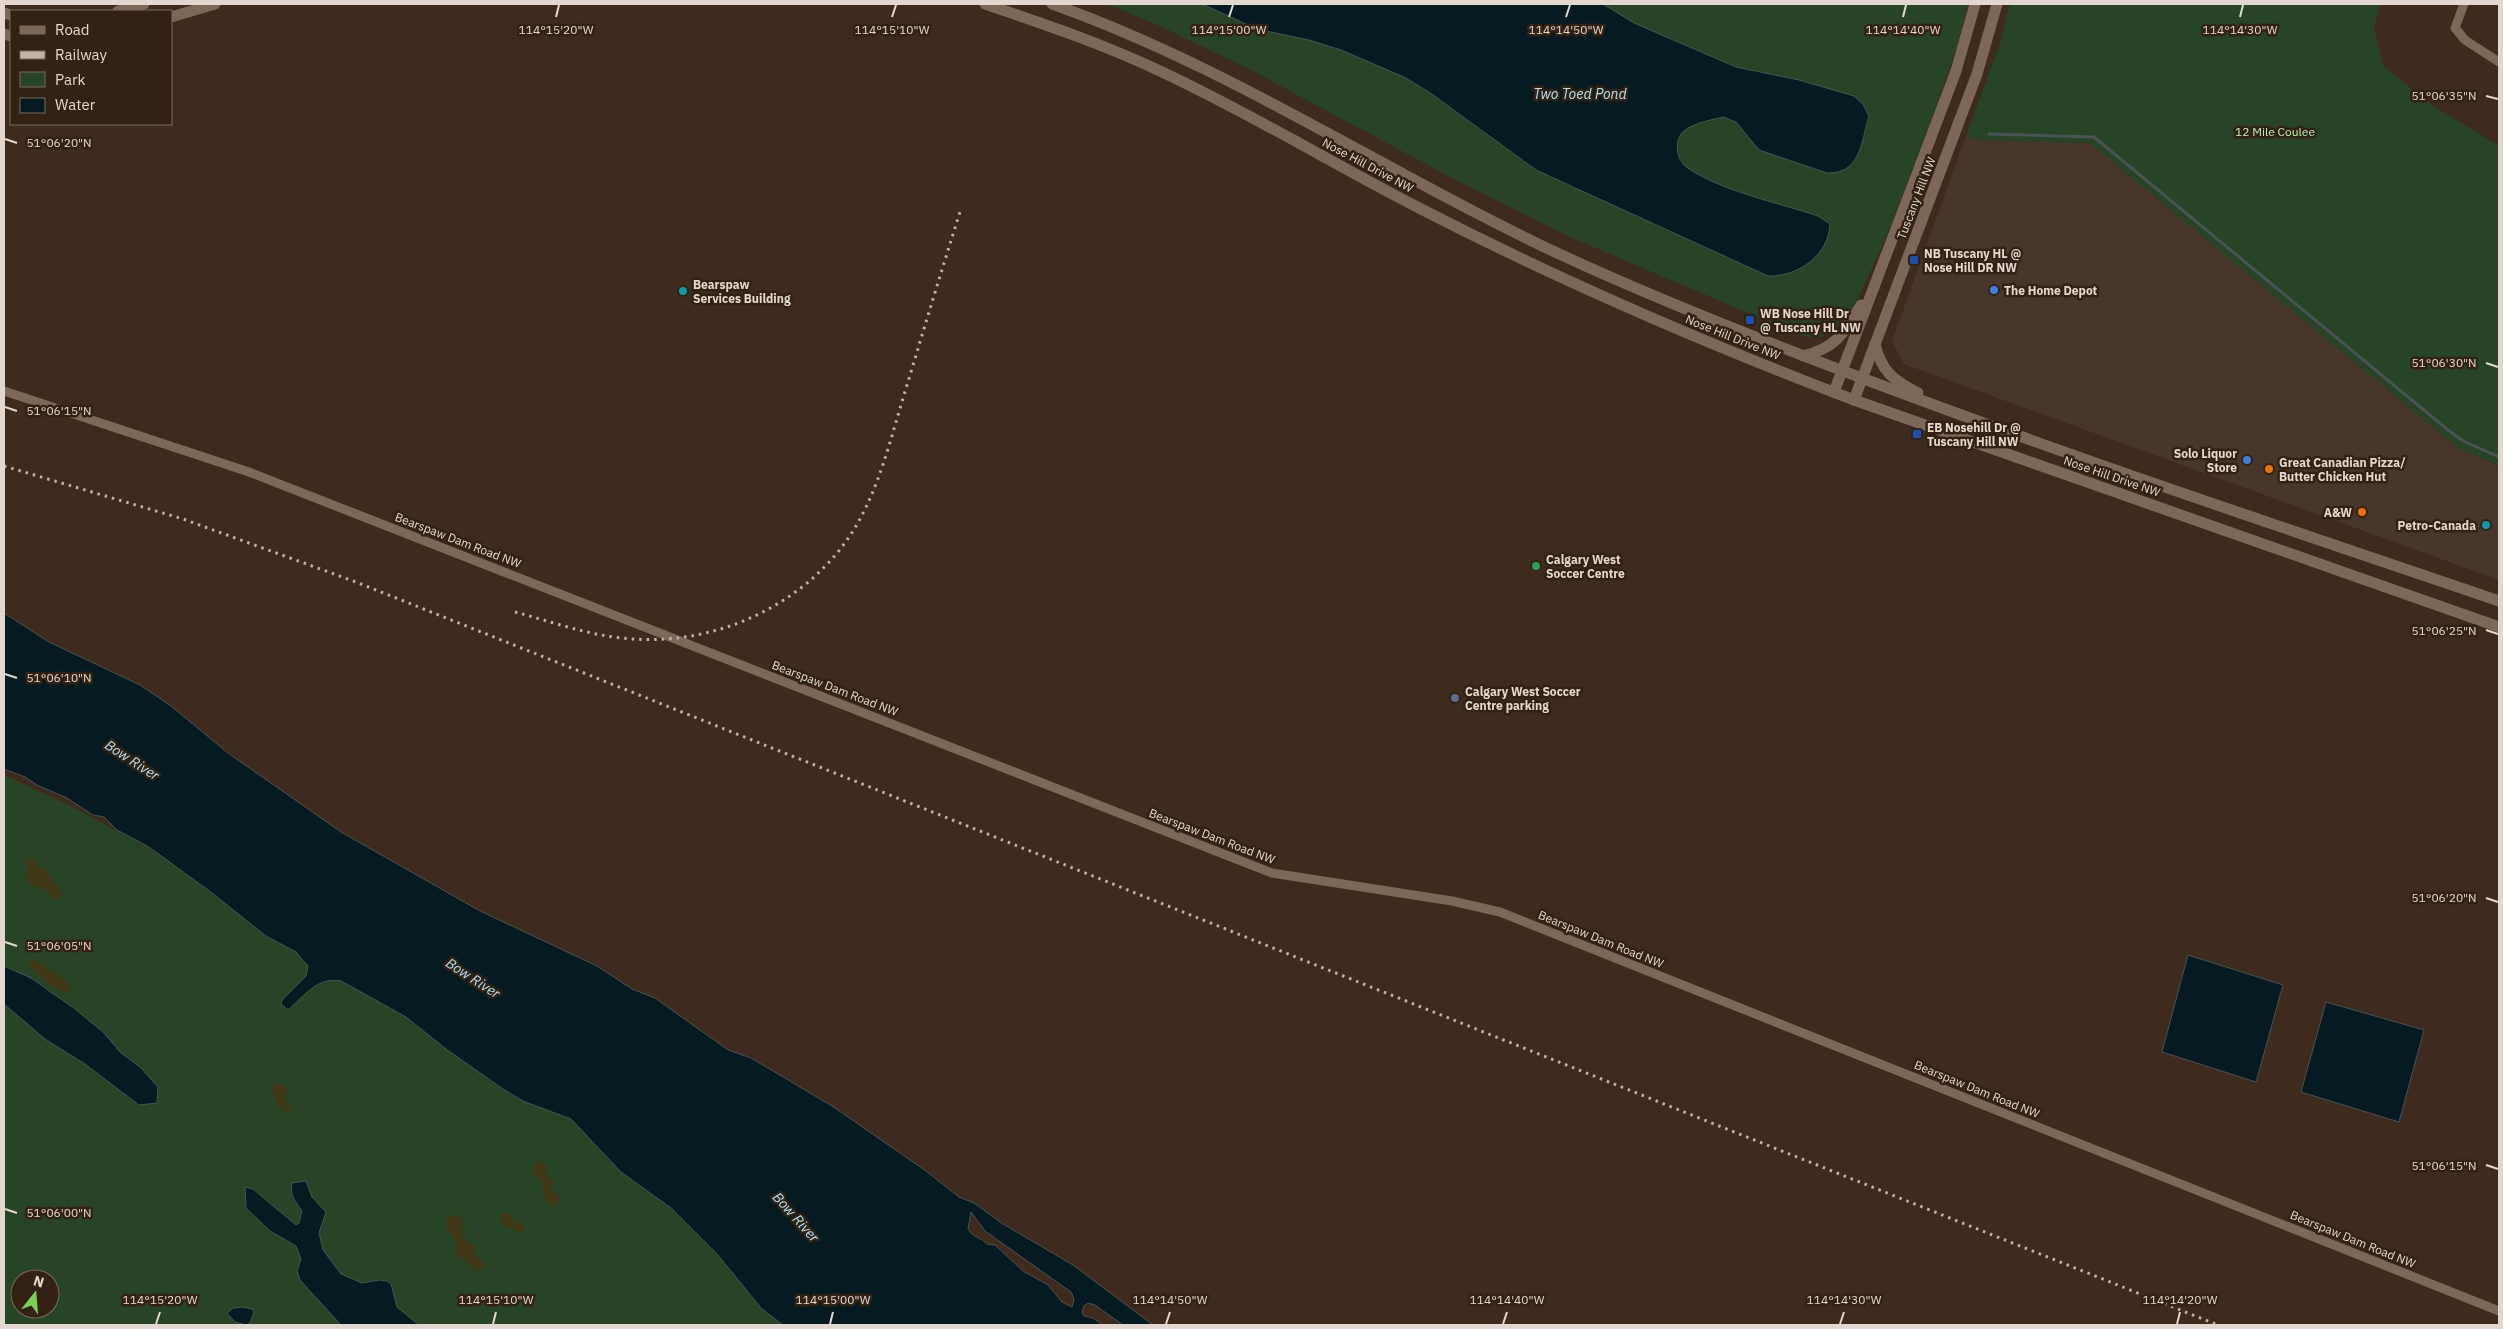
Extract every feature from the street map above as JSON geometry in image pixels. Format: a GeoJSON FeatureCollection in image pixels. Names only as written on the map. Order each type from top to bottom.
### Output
{"type":"FeatureCollection","features":[{"type":"Feature","properties":{"kind":"street"},"geometry":{"type":"LineString","coordinates":[[122,10],[144,4]]}},
{"type":"Feature","properties":{"kind":"street"},"geometry":{"type":"LineString","coordinates":[[172,17],[216,4]]}},
{"type":"Feature","properties":{"kind":"street","name":"Nose Hill Drive NW"},"geometry":{"type":"LineString","coordinates":[[985,4],[1064,31],[1159,70],[1420,208],[1561,278],[1656,320],[1854,400],[2499,627]]}},
{"type":"Feature","properties":{"kind":"street","name":"Nose Hill Drive NW"},"geometry":{"type":"LineString","coordinates":[[1052,4],[1128,34],[1200,67],[1452,200],[1568,257],[1803,356],[1974,420],[2499,601]]}},
{"type":"Feature","properties":{"kind":"street","name":"Tuscany Hill NW"},"geometry":{"type":"LineString","coordinates":[[1834,392],[1956,71],[1975,4]]}},
{"type":"Feature","properties":{"kind":"street","name":"Tuscany Hill NW"},"geometry":{"type":"LineString","coordinates":[[1854,400],[1977,74],[1997,4]]}},
{"type":"Feature","properties":{"kind":"street"},"geometry":{"type":"LineString","coordinates":[[2464,4],[2455,28],[2465,40],[2499,62]]}},
{"type":"Feature","properties":{"kind":"street"},"geometry":{"type":"LineString","coordinates":[[1803,356],[1820,352],[1833,344],[1854,317],[1876,280]]}},
{"type":"Feature","properties":{"kind":"street"},"geometry":{"type":"LineString","coordinates":[[1875,344],[1879,360],[1895,380],[1974,420]]}},
{"type":"Feature","properties":{"kind":"street","name":"Bearspaw Dam Road NW"},"geometry":{"type":"LineString","coordinates":[[4,391],[249,472],[1272,874],[1452,901],[1500,912],[2499,1311]]}},
{"type":"Feature","properties":{"kind":"shaded area"},"geometry":{"type":"Polygon","coordinates":[[[1966,136],[1975,140],[2090,143],[2459,449],[2499,466],[2499,580],[1904,364],[1892,341],[1966,136]]]}},
{"type":"Feature","properties":{"kind":"green space"},"geometry":{"type":"Polygon","coordinates":[[[1107,4],[1968,4],[1958,43],[1933,116],[1885,240],[1848,320],[1820,338],[1802,336],[1570,237],[1450,177],[1253,71],[1160,26],[1107,4]]]}},
{"type":"Feature","properties":{"kind":"green space","name":"12 Mile Coulee"},"geometry":{"type":"Polygon","coordinates":[[[2010,4],[2380,4],[2374,29],[2383,65],[2427,102],[2499,146],[2499,466],[2459,449],[2090,143],[1975,140],[1966,136],[2000,44],[2010,4]]]}},
{"type":"Feature","properties":{"kind":"green space"},"geometry":{"type":"Polygon","coordinates":[[[4,775],[67,804],[143,845],[583,1115],[805,1325],[4,1325],[4,775]]]}},
{"type":"Feature","properties":{"kind":"sand"},"geometry":{"type":"Polygon","coordinates":[[[26,859],[34,859],[36,865],[46,869],[53,883],[62,889],[60,899],[53,899],[45,889],[31,885],[26,878],[28,870],[26,859]]]}},
{"type":"Feature","properties":{"kind":"sand"},"geometry":{"type":"Polygon","coordinates":[[[34,959],[68,982],[71,987],[70,993],[53,986],[34,971],[29,962],[34,959]]]}},
{"type":"Feature","properties":{"kind":"sand"},"geometry":{"type":"Polygon","coordinates":[[[275,1082],[283,1084],[288,1088],[285,1098],[291,1109],[289,1114],[278,1105],[274,1095],[275,1082]]]}},
{"type":"Feature","properties":{"kind":"sand"},"geometry":{"type":"Polygon","coordinates":[[[538,1161],[547,1164],[546,1174],[553,1182],[552,1191],[560,1198],[557,1205],[553,1206],[545,1201],[542,1182],[533,1172],[535,1163],[538,1161]]]}},
{"type":"Feature","properties":{"kind":"sand"},"geometry":{"type":"Polygon","coordinates":[[[503,1213],[508,1213],[513,1220],[524,1226],[523,1233],[503,1225],[501,1216],[503,1213]]]}},
{"type":"Feature","properties":{"kind":"sand"},"geometry":{"type":"Polygon","coordinates":[[[451,1215],[460,1217],[463,1223],[462,1238],[476,1245],[474,1254],[487,1265],[475,1272],[467,1261],[456,1254],[455,1238],[446,1229],[446,1219],[451,1215]]]}},
{"type":"Feature","properties":{"kind":"water","name":"Two Toed Pond"},"geometry":{"type":"Polygon","coordinates":[[[1202,4],[1603,4],[1634,23],[1736,67],[1799,80],[1854,96],[1863,104],[1869,116],[1858,155],[1847,168],[1838,172],[1827,173],[1759,150],[1736,122],[1723,117],[1692,126],[1681,134],[1677,148],[1678,154],[1682,163],[1698,175],[1731,189],[1818,216],[1830,224],[1824,245],[1810,262],[1790,273],[1768,276],[1536,170],[1429,92],[1404,77],[1341,50],[1309,40],[1257,29],[1202,4]]]}},
{"type":"Feature","properties":{"kind":"water","name":"Bow River"},"geometry":{"type":"Polygon","coordinates":[[[4,613],[49,642],[140,685],[171,706],[228,753],[341,832],[480,911],[597,966],[632,989],[655,998],[728,1050],[751,1058],[832,1106],[926,1171],[959,1197],[974,1203],[1003,1224],[1073,1265],[1153,1325],[1123,1325],[1095,1305],[1088,1303],[1084,1306],[1082,1312],[1084,1316],[1093,1318],[1103,1325],[783,1325],[761,1308],[718,1255],[671,1208],[621,1172],[571,1119],[523,1101],[503,1089],[446,1049],[406,1017],[341,981],[325,981],[318,984],[288,1010],[281,1004],[282,1000],[306,976],[308,966],[296,952],[266,936],[212,893],[149,847],[117,830],[104,817],[93,815],[67,798],[37,785],[25,777],[4,769],[4,613]],[[971,1212],[968,1229],[972,1234],[987,1244],[995,1245],[1023,1271],[1048,1285],[1062,1302],[1072,1307],[1074,1299],[1071,1292],[985,1231],[971,1212]]]}},
{"type":"Feature","properties":{"kind":"water"},"geometry":{"type":"Polygon","coordinates":[[[2188,955],[2283,985],[2256,1082],[2162,1052],[2188,955]]]}},
{"type":"Feature","properties":{"kind":"water"},"geometry":{"type":"Polygon","coordinates":[[[4,966],[31,978],[75,1009],[104,1033],[120,1052],[141,1068],[158,1087],[157,1103],[139,1105],[85,1064],[45,1039],[4,1004],[4,966]]]}},
{"type":"Feature","properties":{"kind":"water"},"geometry":{"type":"Polygon","coordinates":[[[2326,1002],[2424,1030],[2399,1122],[2301,1092],[2326,1002]]]}},
{"type":"Feature","properties":{"kind":"water"},"geometry":{"type":"Polygon","coordinates":[[[306,1181],[312,1197],[326,1212],[319,1233],[323,1250],[341,1274],[362,1283],[379,1280],[387,1281],[391,1284],[397,1307],[419,1325],[341,1325],[300,1280],[297,1271],[301,1259],[296,1246],[270,1231],[246,1208],[245,1187],[253,1189],[296,1225],[299,1223],[302,1211],[292,1195],[291,1187],[292,1183],[306,1181]]]}},
{"type":"Feature","properties":{"kind":"water"},"geometry":{"type":"Polygon","coordinates":[[[243,1307],[252,1309],[254,1312],[250,1323],[246,1325],[235,1322],[227,1313],[233,1308],[243,1307]]]}},
{"type":"Feature","properties":{"kind":"waterway"},"geometry":{"type":"LineString","coordinates":[[1989,134],[2094,137],[2448,430],[2463,441],[2499,457]]}},
{"type":"Feature","properties":{"kind":"railway"},"geometry":{"type":"LineString","coordinates":[[515,612],[618,638],[665,639],[697,635],[728,627],[758,615],[786,599],[811,580],[834,557],[853,531],[871,496],[885,458],[960,212]]}},
{"type":"Feature","properties":{"kind":"railway"},"geometry":{"type":"LineString","coordinates":[[4,466],[183,519],[356,582],[2218,1325]]}},
{"type":"Feature","properties":{"kind":"place","name":"NB Tuscany HL @ Nose Hill DR NW"},"geometry":{"type":"Point","coordinates":[1914,260]}},
{"type":"Feature","properties":{"kind":"place","name":"The Home Depot"},"geometry":{"type":"Point","coordinates":[1994,290]}},
{"type":"Feature","properties":{"kind":"place","name":"Bearspaw Services Building"},"geometry":{"type":"Point","coordinates":[683,291]}},
{"type":"Feature","properties":{"kind":"place","name":"WB Nose Hill Dr @ Tuscany HL NW"},"geometry":{"type":"Point","coordinates":[1750,320]}},
{"type":"Feature","properties":{"kind":"place","name":"EB Nosehill Dr @ Tuscany Hill NW"},"geometry":{"type":"Point","coordinates":[1917,434]}},
{"type":"Feature","properties":{"kind":"place","name":"Solo Liquor Store"},"geometry":{"type":"Point","coordinates":[2247,460]}},
{"type":"Feature","properties":{"kind":"place","name":"Great Canadian Pizza/ Butter Chicken Hut"},"geometry":{"type":"Point","coordinates":[2269,469]}},
{"type":"Feature","properties":{"kind":"place","name":"A&W"},"geometry":{"type":"Point","coordinates":[2362,512]}},
{"type":"Feature","properties":{"kind":"place","name":"Petro-Canada"},"geometry":{"type":"Point","coordinates":[2486,525]}},
{"type":"Feature","properties":{"kind":"place","name":"Calgary West Soccer Centre"},"geometry":{"type":"Point","coordinates":[1536,566]}},
{"type":"Feature","properties":{"kind":"place","name":"Calgary West Soccer Centre parking"},"geometry":{"type":"Point","coordinates":[1455,698]}}]}
